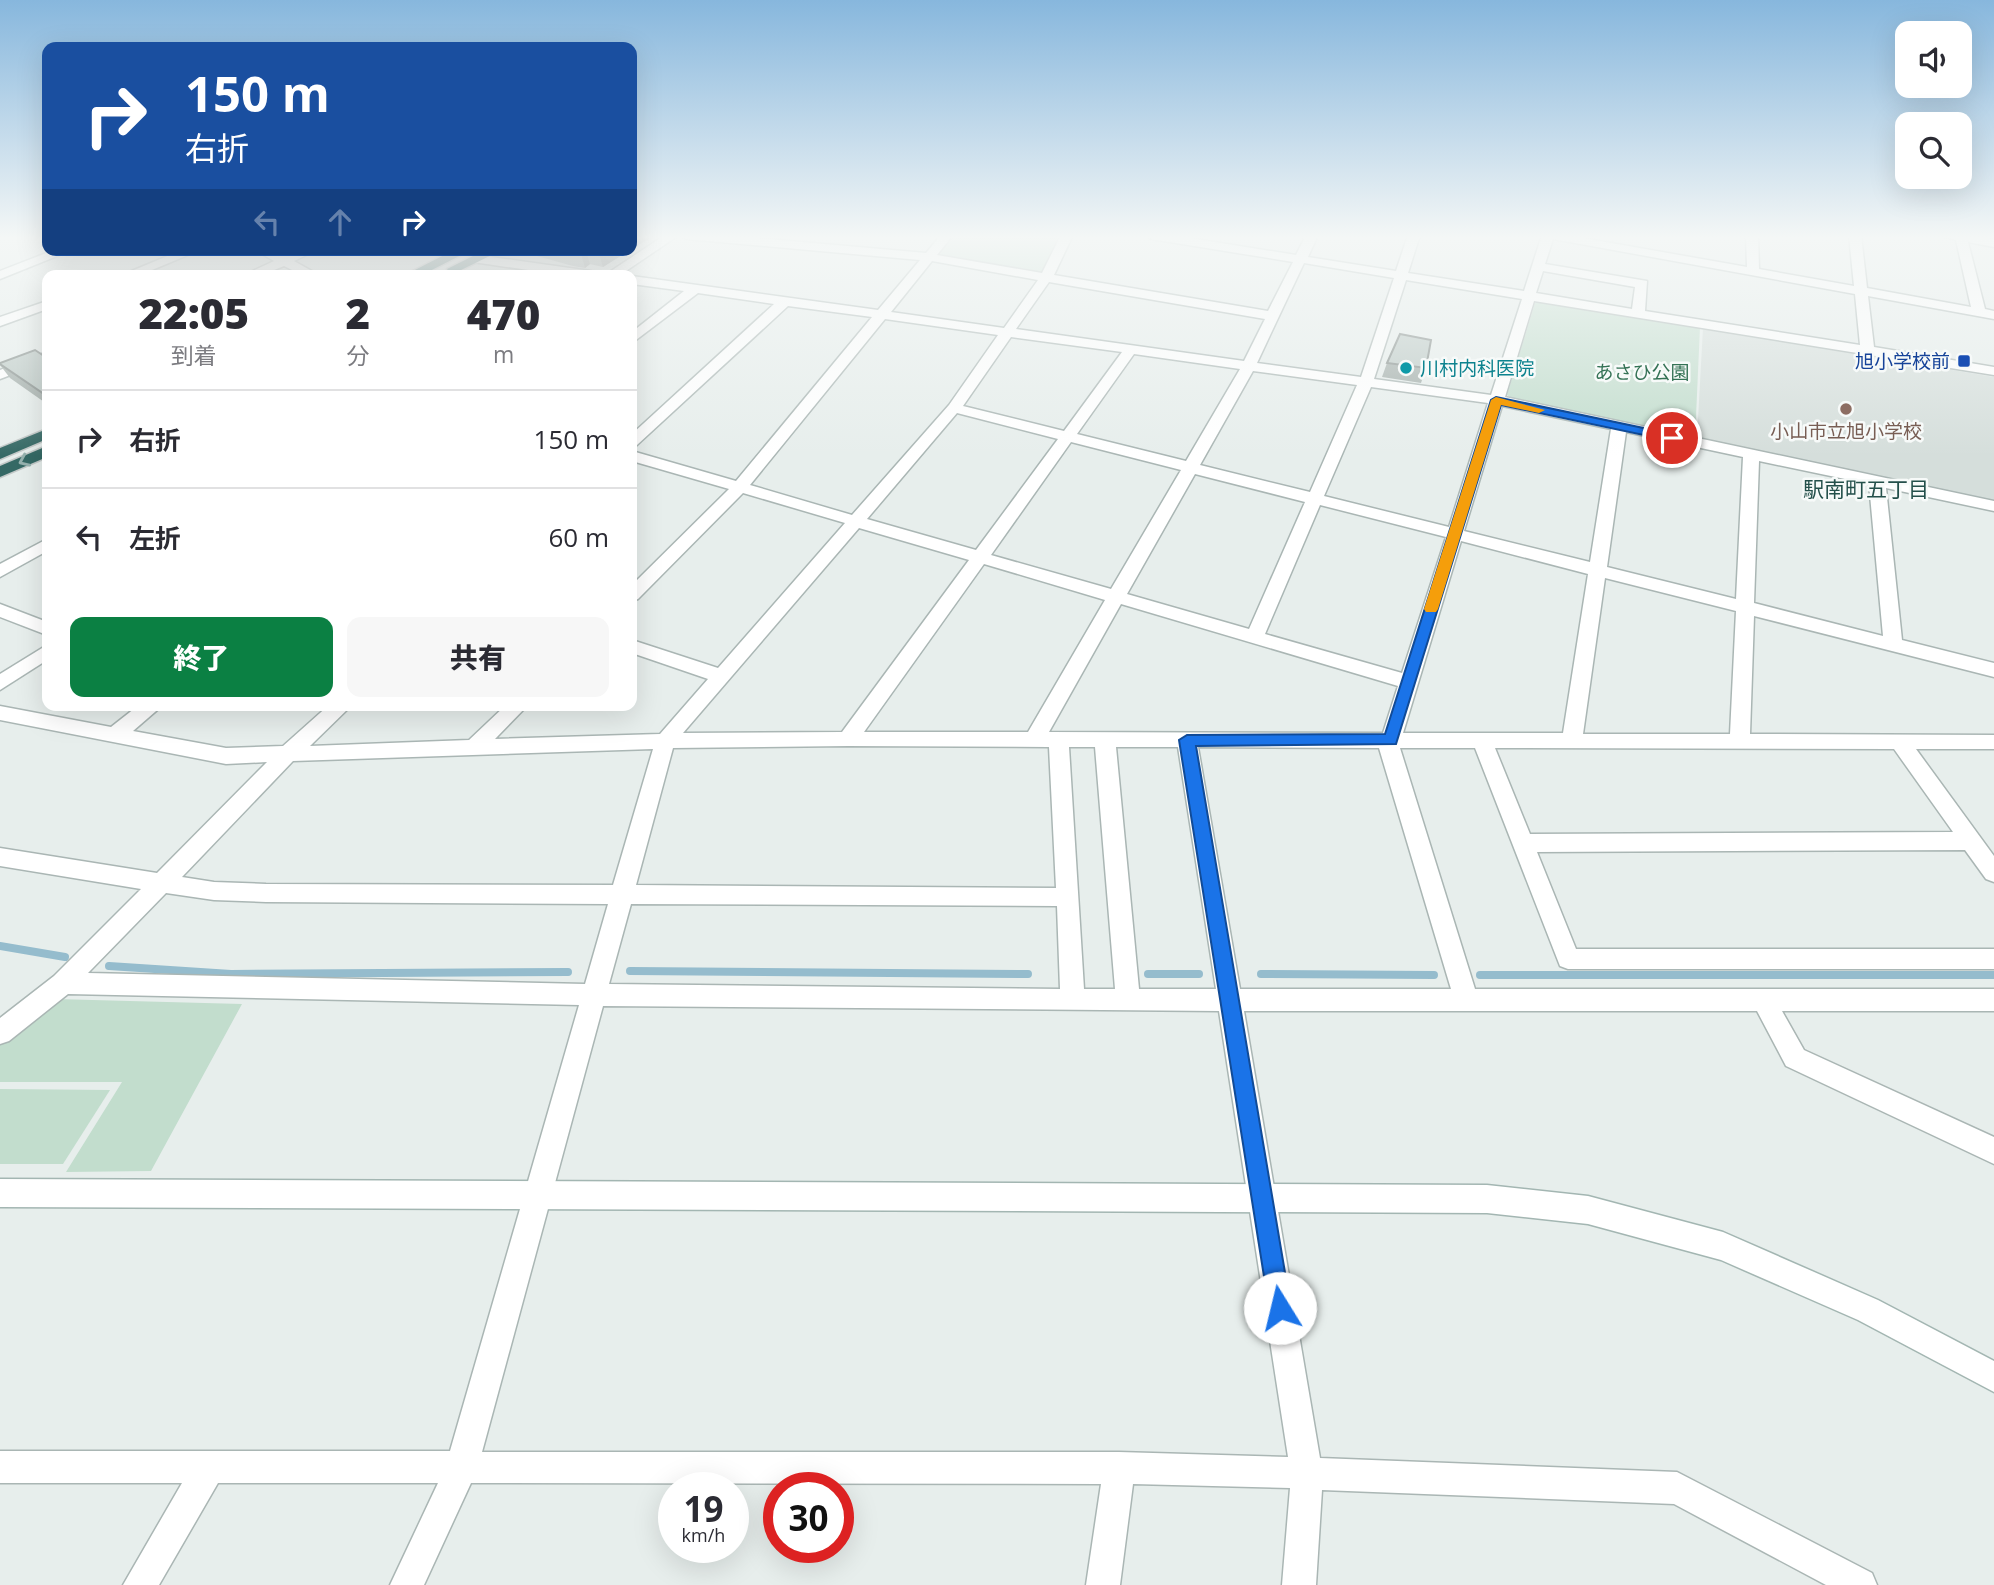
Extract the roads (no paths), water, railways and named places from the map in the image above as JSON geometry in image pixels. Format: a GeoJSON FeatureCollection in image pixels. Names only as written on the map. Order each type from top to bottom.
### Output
{"type":"FeatureCollection","features":[{"type":"Feature","properties":{"kind":"highway"},"geometry":{"type":"LineString","coordinates":[[0,454],[42,435]]}},
{"type":"Feature","properties":{"kind":"highway"},"geometry":{"type":"LineString","coordinates":[[0,472],[42,453]]}},
{"type":"Feature","properties":{"kind":"street"},"geometry":{"type":"LineString","coordinates":[[0,322],[36,309]]}},
{"type":"Feature","properties":{"kind":"street"},"geometry":{"type":"LineString","coordinates":[[637,335],[670,309]]}},
{"type":"Feature","properties":{"kind":"street"},"geometry":{"type":"LineString","coordinates":[[637,437],[776,309]]}},
{"type":"Feature","properties":{"kind":"street"},"geometry":{"type":"LineString","coordinates":[[839,309],[1496,400],[1994,506]]}},
{"type":"Feature","properties":{"kind":"street"},"geometry":{"type":"LineString","coordinates":[[637,589],[739,488],[885,309]]}},
{"type":"Feature","properties":{"kind":"street"},"geometry":{"type":"LineString","coordinates":[[407,1585],[461,1469],[540,1196],[665,741],[954,408],[1024,309]]}},
{"type":"Feature","properties":{"kind":"street"},"geometry":{"type":"LineString","coordinates":[[1231,309],[1272,316]]}},
{"type":"Feature","properties":{"kind":"street"},"geometry":{"type":"LineString","coordinates":[[1034,740],[1248,366],[1276,309]]}},
{"type":"Feature","properties":{"kind":"street"},"geometry":{"type":"LineString","coordinates":[[1254,638],[1366,382],[1389,309]]}},
{"type":"Feature","properties":{"kind":"street"},"geometry":{"type":"LineString","coordinates":[[1466,998],[1389,740],[1525,309]]}},
{"type":"Feature","properties":{"kind":"street"},"geometry":{"type":"LineString","coordinates":[[1619,309],[1994,371]]}},
{"type":"Feature","properties":{"kind":"street"},"geometry":{"type":"LineString","coordinates":[[1862,309],[1867,350]]}},
{"type":"Feature","properties":{"kind":"street"},"geometry":{"type":"LineString","coordinates":[[1962,309],[1994,314]]}},
{"type":"Feature","properties":{"kind":"street"},"geometry":{"type":"LineString","coordinates":[[848,739],[1131,349]]}},
{"type":"Feature","properties":{"kind":"street"},"geometry":{"type":"LineString","coordinates":[[0,374],[42,358]]}},
{"type":"Feature","properties":{"kind":"street"},"geometry":{"type":"LineString","coordinates":[[954,408],[1994,670]]}},
{"type":"Feature","properties":{"kind":"street"},"geometry":{"type":"LineString","coordinates":[[1572,741],[1619,427]]}},
{"type":"Feature","properties":{"kind":"street"},"geometry":{"type":"LineString","coordinates":[[1740,741],[1751,454]]}},
{"type":"Feature","properties":{"kind":"street"},"geometry":{"type":"LineString","coordinates":[[637,457],[1409,682]]}},
{"type":"Feature","properties":{"kind":"street"},"geometry":{"type":"LineString","coordinates":[[1877,481],[1893,644]]}},
{"type":"Feature","properties":{"kind":"street"},"geometry":{"type":"LineString","coordinates":[[0,571],[42,547]]}},
{"type":"Feature","properties":{"kind":"street"},"geometry":{"type":"LineString","coordinates":[[0,610],[42,627]]}},
{"type":"Feature","properties":{"kind":"street"},"geometry":{"type":"LineString","coordinates":[[637,648],[721,677]]}},
{"type":"Feature","properties":{"kind":"street"},"geometry":{"type":"LineString","coordinates":[[0,683],[42,654]]}},
{"type":"Feature","properties":{"kind":"street"},"geometry":{"type":"LineString","coordinates":[[114,735],[144,711]]}},
{"type":"Feature","properties":{"kind":"street"},"geometry":{"type":"LineString","coordinates":[[0,1033],[63,983],[287,755],[335,711]]}},
{"type":"Feature","properties":{"kind":"street"},"geometry":{"type":"LineString","coordinates":[[472,749],[512,711]]}},
{"type":"Feature","properties":{"kind":"street"},"geometry":{"type":"LineString","coordinates":[[0,713],[226,756],[665,741],[848,739],[1994,742]]}},
{"type":"Feature","properties":{"kind":"street"},"geometry":{"type":"LineString","coordinates":[[1187,740],[1307,1473],[1299,1585]]}},
{"type":"Feature","properties":{"kind":"street"},"geometry":{"type":"LineString","coordinates":[[1059,741],[1073,1000]]}},
{"type":"Feature","properties":{"kind":"street"},"geometry":{"type":"LineString","coordinates":[[1105,741],[1128,1000]]}},
{"type":"Feature","properties":{"kind":"street"},"geometry":{"type":"LineString","coordinates":[[1482,741],[1568,959],[1994,959]]}},
{"type":"Feature","properties":{"kind":"street"},"geometry":{"type":"LineString","coordinates":[[1900,742],[1994,873]]}},
{"type":"Feature","properties":{"kind":"street"},"geometry":{"type":"LineString","coordinates":[[1524,842],[1971,841]]}},
{"type":"Feature","properties":{"kind":"street"},"geometry":{"type":"LineString","coordinates":[[0,857],[215,891],[266,894],[1066,897]]}},
{"type":"Feature","properties":{"kind":"street"},"geometry":{"type":"LineString","coordinates":[[63,983],[595,995],[1073,1000],[1994,1000]]}},
{"type":"Feature","properties":{"kind":"street"},"geometry":{"type":"LineString","coordinates":[[1764,1001],[1796,1058],[1994,1151]]}},
{"type":"Feature","properties":{"kind":"street"},"geometry":{"type":"LineString","coordinates":[[0,1193],[1487,1199],[1588,1210],[1723,1246],[1868,1310],[1994,1377]]}},
{"type":"Feature","properties":{"kind":"street"},"geometry":{"type":"LineString","coordinates":[[0,1467],[1119,1468],[1678,1488],[1860,1585]]}},
{"type":"Feature","properties":{"kind":"street"},"geometry":{"type":"LineString","coordinates":[[140,1585],[209,1468]]}},
{"type":"Feature","properties":{"kind":"street"},"geometry":{"type":"LineString","coordinates":[[1103,1585],[1119,1468]]}},
{"type":"Feature","properties":{"kind":"waterway"},"geometry":{"type":"LineString","coordinates":[[0,946],[65,957]]}},
{"type":"Feature","properties":{"kind":"waterway"},"geometry":{"type":"LineString","coordinates":[[109,966],[231,974],[568,972]]}},
{"type":"Feature","properties":{"kind":"waterway"},"geometry":{"type":"LineString","coordinates":[[630,971],[1028,974]]}},
{"type":"Feature","properties":{"kind":"waterway"},"geometry":{"type":"LineString","coordinates":[[1148,974],[1199,974]]}},
{"type":"Feature","properties":{"kind":"waterway"},"geometry":{"type":"LineString","coordinates":[[1261,974],[1434,975]]}},
{"type":"Feature","properties":{"kind":"waterway"},"geometry":{"type":"LineString","coordinates":[[1480,975],[1994,975]]}},
{"type":"Feature","properties":{"kind":"place","name":"旭小学校前"},"geometry":{"type":"Point","coordinates":[1964,361]}},
{"type":"Feature","properties":{"kind":"place","name":"川村内科医院"},"geometry":{"type":"Point","coordinates":[1406,368]}},
{"type":"Feature","properties":{"kind":"place","name":"小山市立旭小学校"},"geometry":{"type":"Point","coordinates":[1846,409]}},
{"type":"Feature","properties":{"kind":"district","name":"駅南町五丁目"},"geometry":{"type":"Point","coordinates":[1866,489]}},
{"type":"Feature","properties":{"kind":"park label","name":"あさひ公園"},"geometry":{"type":"Point","coordinates":[1642,372]}}]}
